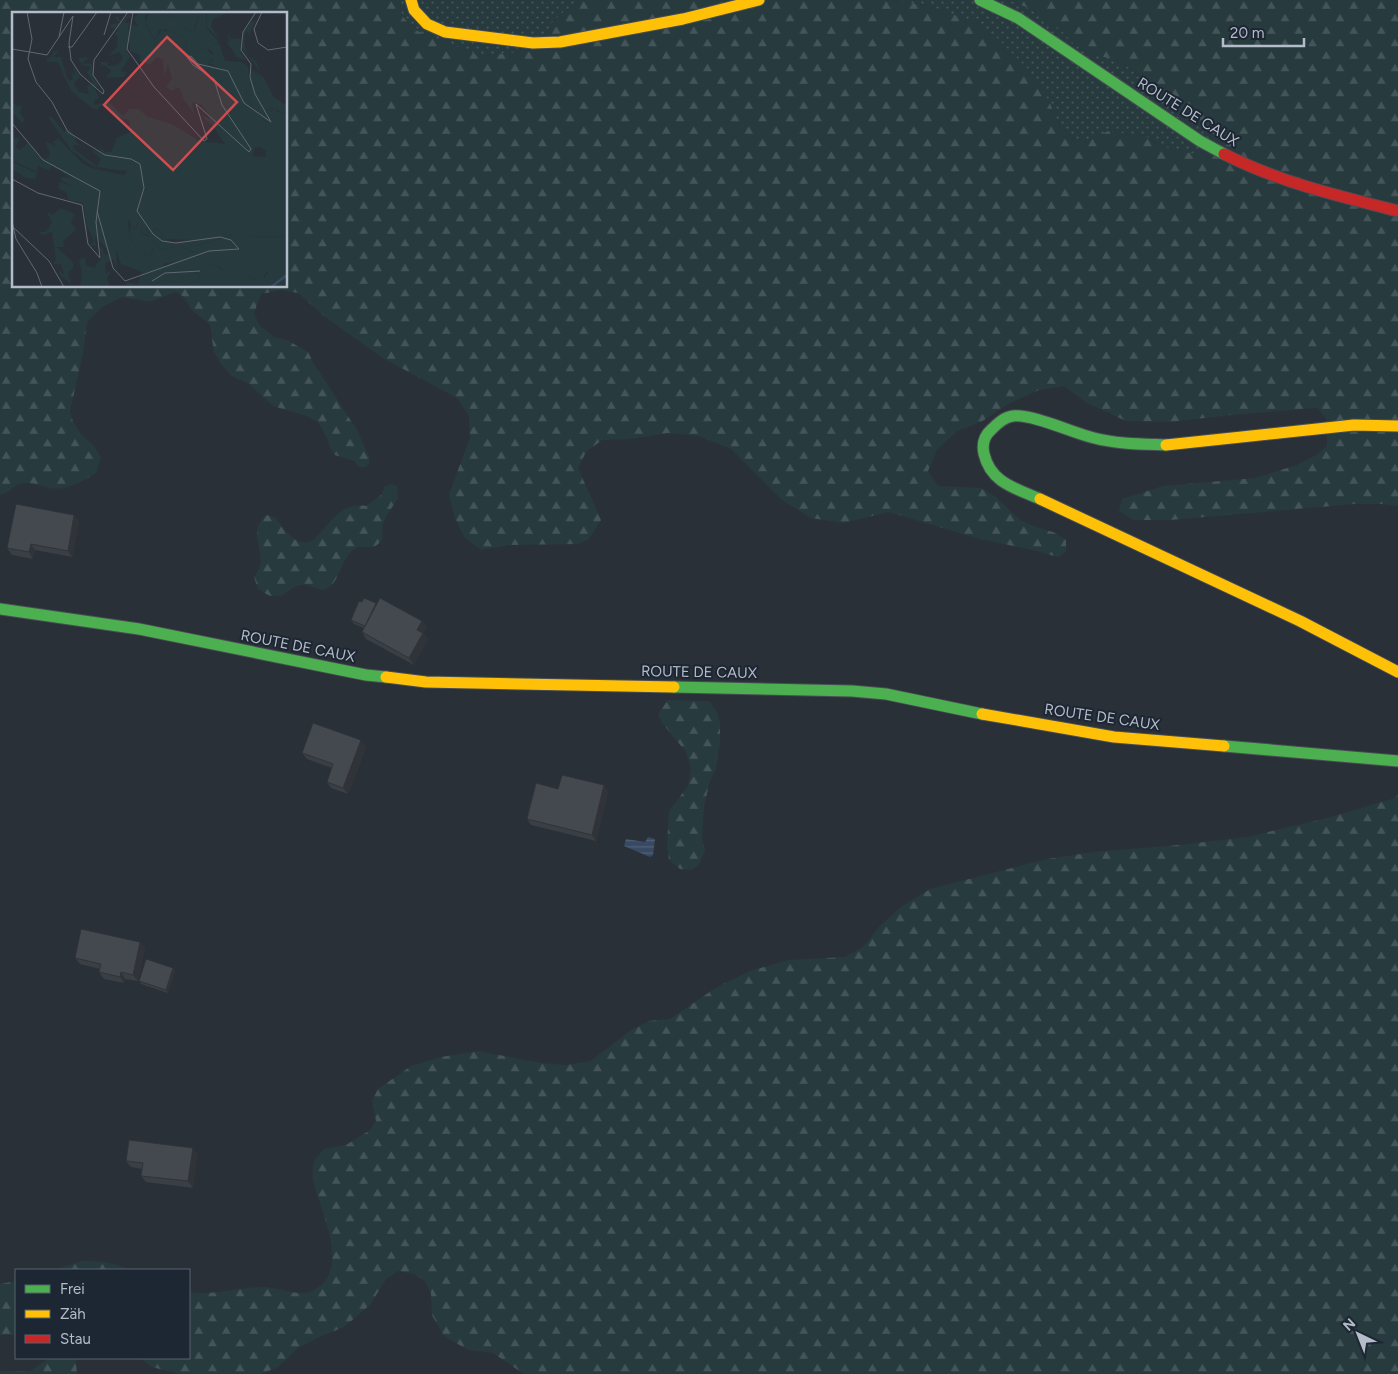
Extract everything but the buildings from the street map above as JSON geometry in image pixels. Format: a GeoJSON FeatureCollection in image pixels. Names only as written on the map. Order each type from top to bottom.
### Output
{"type":"FeatureCollection","features":[{"type":"Feature","properties":{"kind":"street"},"geometry":{"type":"LineString","coordinates":[[411,0],[414,10],[427,24],[445,32],[533,43],[560,42],[674,21],[759,0]]}},
{"type":"Feature","properties":{"kind":"street","name":"ROUTE DE CAUX"},"geometry":{"type":"LineString","coordinates":[[980,0],[990,3],[1018,18],[1200,141],[1246,165],[1275,177],[1329,194],[1398,211]]}},
{"type":"Feature","properties":{"kind":"street"},"geometry":{"type":"LineString","coordinates":[[1398,426],[1354,425],[1168,444],[1131,444],[1094,438],[1038,420],[1014,416],[1002,420],[988,432],[982,446],[987,466],[999,480],[1300,621],[1398,672]]}},
{"type":"Feature","properties":{"kind":"street","name":"ROUTE DE CAUX"},"geometry":{"type":"LineString","coordinates":[[0,609],[139,629],[366,675],[426,682],[852,691],[886,694],[993,716],[1114,737],[1398,761]]}},
{"type":"Feature","properties":{"kind":"green space"},"geometry":{"type":"Polygon","coordinates":[[[0,0],[399,0],[402,16],[415,30],[481,56],[529,51],[548,35],[552,23],[561,14],[586,0],[887,0],[927,5],[974,22],[995,36],[1029,70],[1049,101],[1060,127],[1074,138],[1086,142],[1108,131],[1145,136],[1164,147],[1190,153],[1200,153],[1212,136],[1210,126],[1164,98],[1126,65],[1112,59],[1088,53],[1073,43],[1060,29],[1033,10],[1009,0],[1398,0],[1398,506],[1355,504],[1170,520],[1133,520],[1119,511],[1122,499],[1163,486],[1255,478],[1297,465],[1318,454],[1327,446],[1327,420],[1317,408],[1170,422],[1126,421],[1087,403],[1064,386],[1039,390],[1008,404],[981,422],[957,431],[937,450],[928,471],[938,486],[981,488],[996,497],[1020,520],[1056,533],[1066,540],[1066,552],[1058,557],[976,538],[889,512],[844,523],[811,518],[782,500],[731,449],[699,436],[668,433],[630,439],[602,440],[586,452],[578,468],[601,520],[589,539],[578,544],[509,545],[481,550],[465,538],[455,518],[449,494],[470,438],[469,416],[457,398],[381,357],[324,316],[298,293],[281,290],[261,294],[254,313],[260,326],[274,337],[287,340],[308,352],[357,430],[369,457],[369,463],[366,467],[359,467],[354,461],[335,455],[318,422],[307,416],[273,406],[249,384],[232,376],[221,364],[214,352],[210,325],[191,309],[184,297],[175,292],[150,302],[122,297],[102,307],[87,322],[83,354],[70,411],[73,422],[81,434],[94,446],[101,458],[96,473],[68,487],[57,489],[24,483],[17,485],[0,495],[0,0]]]}},
{"type":"Feature","properties":{"kind":"green space"},"geometry":{"type":"Polygon","coordinates":[[[399,0],[586,0],[561,14],[552,23],[548,35],[528,51],[481,56],[414,30],[402,16],[399,0]]]}},
{"type":"Feature","properties":{"kind":"green space"},"geometry":{"type":"Polygon","coordinates":[[[887,0],[1009,0],[1033,10],[1060,29],[1073,43],[1088,53],[1112,59],[1126,65],[1144,82],[1210,126],[1212,136],[1200,153],[1190,153],[1164,147],[1145,136],[1108,132],[1086,142],[1074,138],[1060,127],[1049,101],[974,23],[927,5],[887,0]]]}},
{"type":"Feature","properties":{"kind":"green space"},"geometry":{"type":"Polygon","coordinates":[[[391,484],[397,486],[398,498],[383,524],[381,540],[374,547],[359,547],[351,552],[331,586],[322,589],[301,585],[277,596],[269,595],[258,589],[254,577],[260,566],[261,559],[257,533],[261,520],[267,515],[276,518],[282,527],[296,540],[307,542],[315,539],[340,512],[351,507],[366,506],[381,495],[385,486],[391,484]]]}},
{"type":"Feature","properties":{"kind":"green space"},"geometry":{"type":"Polygon","coordinates":[[[668,700],[709,701],[717,712],[720,723],[720,743],[716,768],[709,784],[704,807],[702,838],[705,851],[699,865],[691,870],[680,869],[669,860],[667,846],[669,811],[688,786],[691,768],[686,752],[663,724],[658,714],[668,700]]]}},
{"type":"Feature","properties":{"kind":"green space"},"geometry":{"type":"Polygon","coordinates":[[[1398,795],[1398,1374],[524,1374],[493,1353],[468,1350],[444,1336],[432,1315],[431,1293],[425,1281],[414,1274],[398,1271],[386,1279],[370,1305],[344,1327],[298,1348],[278,1367],[261,1374],[179,1374],[152,1367],[141,1359],[190,1359],[190,1292],[208,1293],[265,1287],[303,1293],[314,1290],[325,1281],[331,1269],[332,1254],[326,1223],[313,1180],[314,1161],[324,1149],[346,1145],[370,1130],[376,1121],[372,1101],[378,1089],[411,1066],[441,1057],[478,1051],[541,1063],[565,1065],[591,1061],[631,1030],[649,1021],[670,1019],[717,987],[750,971],[789,960],[845,957],[863,947],[879,927],[901,907],[930,889],[1047,859],[1094,852],[1247,837],[1327,818],[1392,799],[1398,795]]]}},
{"type":"Feature","properties":{"kind":"green space"},"geometry":{"type":"Polygon","coordinates":[[[82,1261],[95,1261],[107,1262],[128,1269],[57,1269],[82,1261]]]}},
{"type":"Feature","properties":{"kind":"green space"},"geometry":{"type":"Polygon","coordinates":[[[15,1281],[15,1335],[0,1335],[0,1284],[15,1281]]]}},
{"type":"Feature","properties":{"kind":"green space"},"geometry":{"type":"Polygon","coordinates":[[[48,1359],[78,1359],[76,1361],[77,1374],[0,1374],[0,1371],[30,1371],[48,1359]]]}},
{"type":"Feature","properties":{"kind":"water"},"geometry":{"type":"Polygon","coordinates":[[[648,837],[655,839],[653,855],[650,857],[624,846],[626,839],[645,842],[648,837]]]}},
{"type":"Feature","properties":{"kind":"traffic: fast"},"geometry":{"type":"LineString","coordinates":[[980,0],[1018,18],[1200,141],[1224,154]]}},
{"type":"Feature","properties":{"kind":"traffic: fast"},"geometry":{"type":"LineString","coordinates":[[1040,499],[1005,483],[992,472],[987,464],[983,451],[985,438],[996,425],[1007,418],[1013,416],[1031,418],[1103,440],[1166,445]]}},
{"type":"Feature","properties":{"kind":"traffic: fast"},"geometry":{"type":"LineString","coordinates":[[0,609],[139,629],[366,675],[386,677]]}},
{"type":"Feature","properties":{"kind":"traffic: fast"},"geometry":{"type":"LineString","coordinates":[[674,687],[852,691],[886,694],[982,714]]}},
{"type":"Feature","properties":{"kind":"traffic: fast"},"geometry":{"type":"LineString","coordinates":[[1224,746],[1398,761]]}},
{"type":"Feature","properties":{"kind":"traffic: slow"},"geometry":{"type":"LineString","coordinates":[[411,0],[414,10],[427,24],[445,32],[533,43],[560,42],[683,19],[759,0]]}},
{"type":"Feature","properties":{"kind":"traffic: slow"},"geometry":{"type":"LineString","coordinates":[[1166,445],[1354,425],[1398,426]]}},
{"type":"Feature","properties":{"kind":"traffic: slow"},"geometry":{"type":"LineString","coordinates":[[1040,499],[1300,621],[1398,672]]}},
{"type":"Feature","properties":{"kind":"traffic: slow"},"geometry":{"type":"LineString","coordinates":[[386,677],[426,682],[674,687]]}},
{"type":"Feature","properties":{"kind":"traffic: slow"},"geometry":{"type":"LineString","coordinates":[[982,714],[1114,737],[1224,746]]}},
{"type":"Feature","properties":{"kind":"traffic: jam"},"geometry":{"type":"LineString","coordinates":[[1224,154],[1266,173],[1287,180],[1331,194],[1398,211]]}}]}
